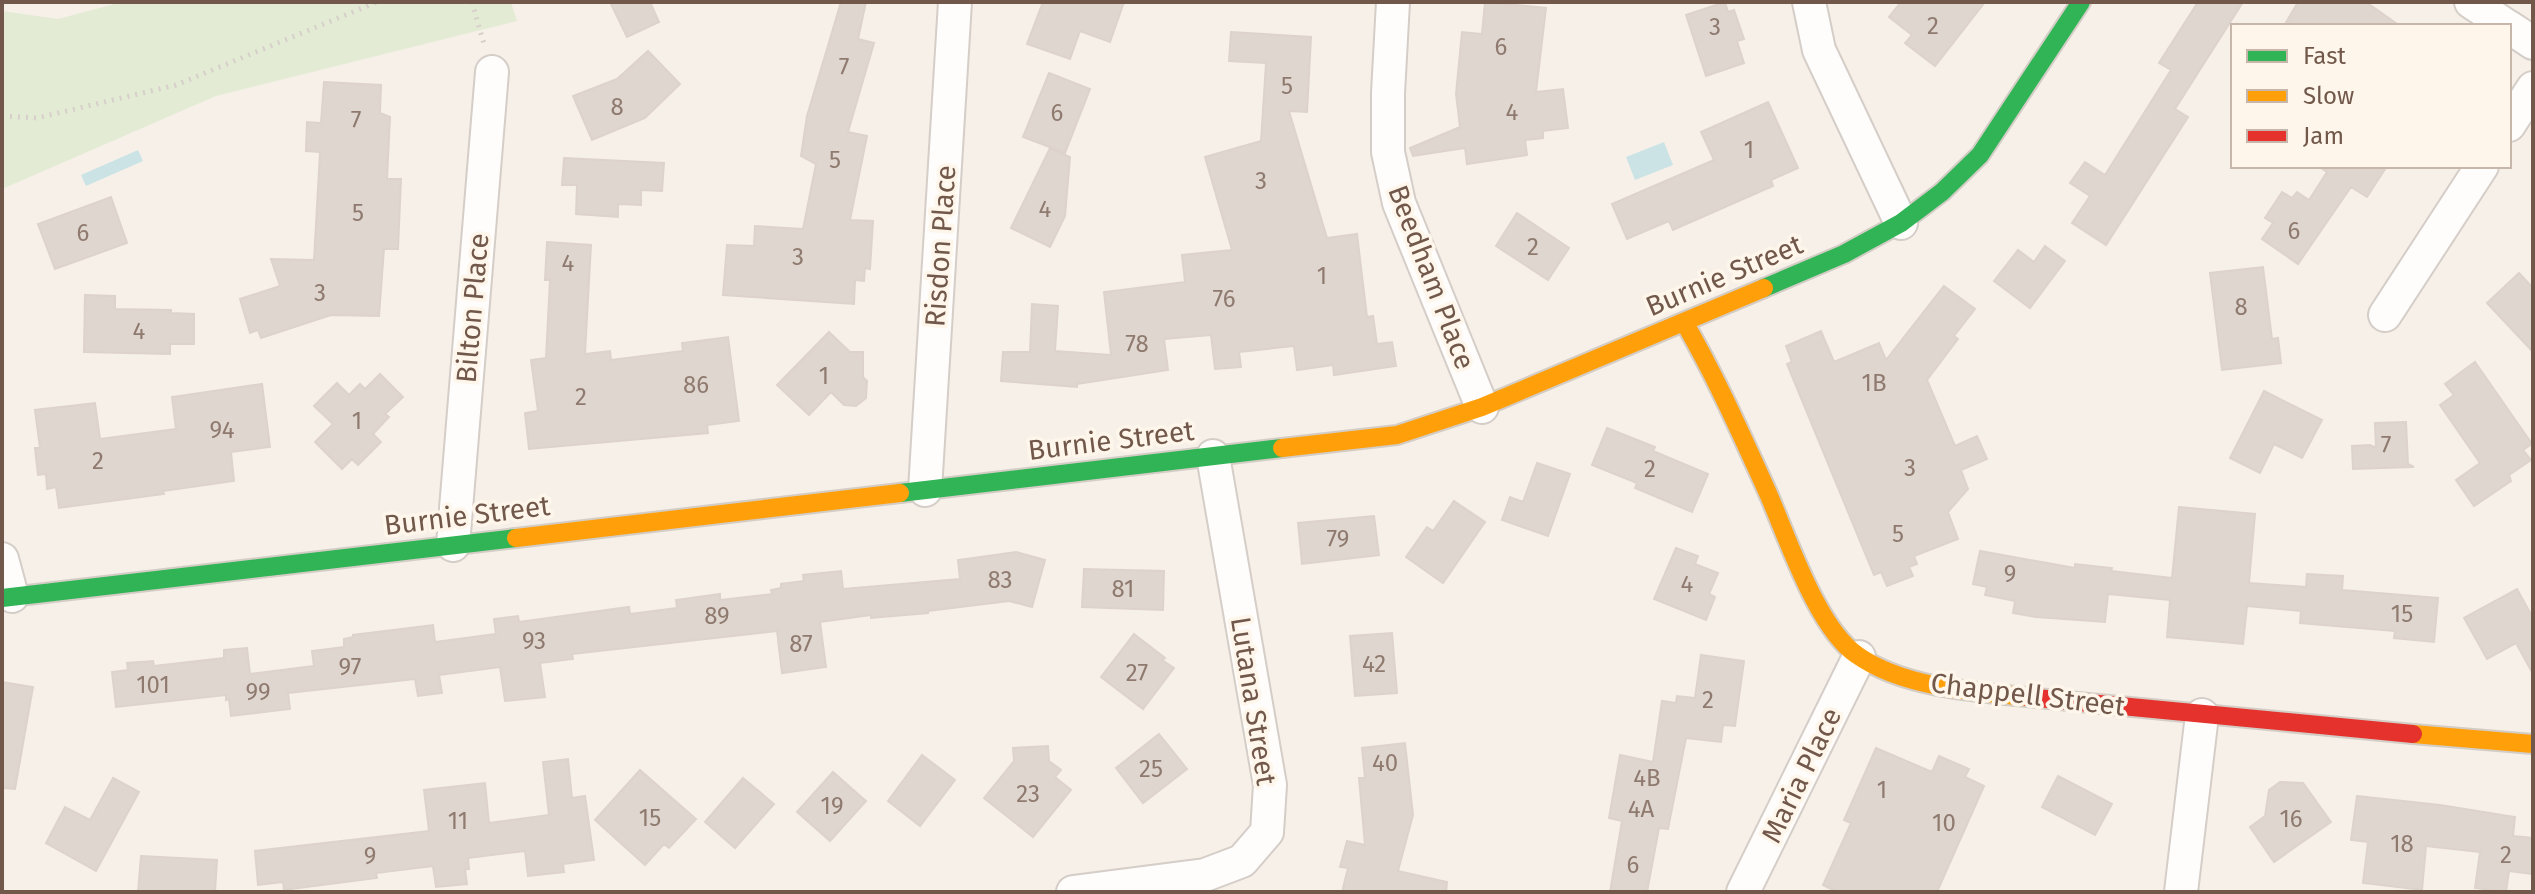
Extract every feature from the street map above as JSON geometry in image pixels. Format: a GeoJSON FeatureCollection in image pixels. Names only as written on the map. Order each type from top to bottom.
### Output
{"type":"FeatureCollection","features":[{"type":"Feature","properties":{"kind":"street","name":"Risdon Place"},"geometry":{"type":"LineString","coordinates":[[925,490],[955,2]]}},
{"type":"Feature","properties":{"kind":"street","name":"Beedham Place"},"geometry":{"type":"LineString","coordinates":[[1393,2],[1388,152],[1399,203],[1482,407]]}},
{"type":"Feature","properties":{"kind":"street"},"geometry":{"type":"LineString","coordinates":[[1809,2],[1819,50],[1901,223]]}},
{"type":"Feature","properties":{"kind":"street","name":"Burnie Street"},"geometry":{"type":"LineString","coordinates":[[7,597],[1397,435],[1482,407],[1844,254],[1901,223],[1942,192],[1980,155],[2081,2]]}},
{"type":"Feature","properties":{"kind":"street"},"geometry":{"type":"LineString","coordinates":[[2471,2],[2504,24]]}},
{"type":"Feature","properties":{"kind":"street"},"geometry":{"type":"LineString","coordinates":[[2511,29],[2533,43]]}},
{"type":"Feature","properties":{"kind":"street","name":"Bilton Place"},"geometry":{"type":"LineString","coordinates":[[453,545],[492,72]]}},
{"type":"Feature","properties":{"kind":"street"},"geometry":{"type":"LineString","coordinates":[[2511,122],[2533,88]]}},
{"type":"Feature","properties":{"kind":"street"},"geometry":{"type":"LineString","coordinates":[[2385,315],[2481,168]]}},
{"type":"Feature","properties":{"kind":"street","name":"Chappell Street"},"geometry":{"type":"LineString","coordinates":[[1684,322],[1714,374],[1816,602],[1834,632],[1859,657],[1904,676],[1957,688],[2202,715],[2533,744]]}},
{"type":"Feature","properties":{"kind":"street","name":"Lutana Street"},"geometry":{"type":"LineString","coordinates":[[1073,892],[1205,875],[1242,861],[1267,832],[1270,785],[1213,456]]}},
{"type":"Feature","properties":{"kind":"street"},"geometry":{"type":"LineString","coordinates":[[2,559],[7,597]]}},
{"type":"Feature","properties":{"kind":"street","name":"Maria Place"},"geometry":{"type":"LineString","coordinates":[[1743,892],[1859,657]]}},
{"type":"Feature","properties":{"kind":"street"},"geometry":{"type":"LineString","coordinates":[[2181,892],[2202,715]]}},
{"type":"Feature","properties":{"kind":"path"},"geometry":{"type":"LineString","coordinates":[[2,116],[37,118],[176,85],[377,2]]}},
{"type":"Feature","properties":{"kind":"path"},"geometry":{"type":"LineString","coordinates":[[472,2],[492,72]]}},
{"type":"Feature","properties":{"kind":"green space"},"geometry":{"type":"Polygon","coordinates":[[[122,2],[511,2],[517,21],[216,96],[2,189],[2,11],[58,19],[122,2]]]}},
{"type":"Feature","properties":{"kind":"water"},"geometry":{"type":"Polygon","coordinates":[[[1664,142],[1673,165],[1635,180],[1626,157],[1664,142]]]}},
{"type":"Feature","properties":{"kind":"water"},"geometry":{"type":"Polygon","coordinates":[[[138,150],[143,161],[86,186],[81,175],[138,150]]]}},
{"type":"Feature","properties":{"kind":"building"},"geometry":{"type":"Polygon","coordinates":[[[610,2],[650,2],[659,22],[627,37],[610,2]]]}},
{"type":"Feature","properties":{"kind":"building"},"geometry":{"type":"Polygon","coordinates":[[[841,2],[866,2],[858,39],[874,43],[848,132],[867,136],[850,220],[873,221],[870,269],[865,268],[864,281],[855,280],[854,304],[723,295],[727,245],[754,246],[755,226],[803,229],[816,164],[801,156],[807,116],[841,2]]]}},
{"type":"Feature","properties":{"kind":"building"},"geometry":{"type":"Polygon","coordinates":[[[1043,2],[1124,2],[1110,42],[1080,31],[1070,59],[1027,44],[1043,2]]]}},
{"type":"Feature","properties":{"kind":"building"},"geometry":{"type":"Polygon","coordinates":[[[1485,2],[1546,8],[1536,92],[1563,89],[1568,128],[1543,131],[1543,138],[1525,140],[1527,155],[1467,164],[1465,148],[1413,156],[1410,148],[1460,127],[1456,94],[1462,32],[1482,34],[1485,2]]]}},
{"type":"Feature","properties":{"kind":"building"},"geometry":{"type":"Polygon","coordinates":[[[1725,2],[1728,12],[1734,10],[1744,39],[1737,41],[1744,63],[1706,76],[1686,15],[1725,2]]]}},
{"type":"Feature","properties":{"kind":"building"},"geometry":{"type":"Polygon","coordinates":[[[1901,2],[1985,2],[1935,66],[1905,43],[1912,35],[1889,17],[1901,2]]]}},
{"type":"Feature","properties":{"kind":"building"},"geometry":{"type":"Polygon","coordinates":[[[2198,2],[2243,2],[2175,109],[2188,117],[2106,245],[2072,223],[2090,196],[2070,183],[2085,162],[2105,175],[2171,70],[2159,63],[2198,2]]]}},
{"type":"Feature","properties":{"kind":"building"},"geometry":{"type":"Polygon","coordinates":[[[2298,2],[2366,2],[2397,24],[2285,24],[2298,2]]]}},
{"type":"Feature","properties":{"kind":"building"},"geometry":{"type":"Polygon","coordinates":[[[1231,32],[1311,37],[1307,112],[1289,111],[1327,238],[1357,234],[1367,317],[1373,316],[1377,344],[1392,342],[1396,366],[1334,375],[1333,365],[1297,370],[1294,346],[1239,352],[1241,367],[1215,369],[1211,335],[1164,339],[1168,370],[1077,384],[1077,387],[1001,381],[1003,352],[1030,352],[1032,304],[1058,306],[1055,351],[1111,355],[1104,292],[1185,282],[1182,255],[1232,250],[1205,157],[1261,141],[1266,63],[1229,61],[1231,32]]]}},
{"type":"Feature","properties":{"kind":"building"},"geometry":{"type":"Polygon","coordinates":[[[648,51],[680,84],[645,118],[592,140],[573,96],[617,79],[648,51]]]}},
{"type":"Feature","properties":{"kind":"building"},"geometry":{"type":"Polygon","coordinates":[[[1049,73],[1090,89],[1065,153],[1023,137],[1049,73]]]}},
{"type":"Feature","properties":{"kind":"building"},"geometry":{"type":"Polygon","coordinates":[[[324,82],[381,85],[380,113],[390,117],[387,179],[401,179],[398,249],[384,249],[379,316],[331,315],[261,338],[258,330],[250,333],[240,299],[280,286],[271,259],[314,260],[320,152],[306,151],[307,122],[321,123],[324,82]]]}},
{"type":"Feature","properties":{"kind":"building"},"geometry":{"type":"Polygon","coordinates":[[[1768,102],[1798,168],[1771,180],[1773,186],[1673,230],[1669,221],[1627,239],[1612,204],[1714,160],[1701,132],[1768,102]]]}},
{"type":"Feature","properties":{"kind":"building"},"geometry":{"type":"Polygon","coordinates":[[[1050,148],[1070,157],[1065,216],[1050,247],[1011,228],[1050,148]]]}},
{"type":"Feature","properties":{"kind":"building"},"geometry":{"type":"Polygon","coordinates":[[[564,158],[664,163],[662,191],[641,190],[641,205],[618,204],[618,217],[576,214],[577,185],[562,185],[564,158]]]}},
{"type":"Feature","properties":{"kind":"building"},"geometry":{"type":"Polygon","coordinates":[[[2321,168],[2386,168],[2367,197],[2351,187],[2298,264],[2262,239],[2273,223],[2265,218],[2282,192],[2292,198],[2297,192],[2309,200],[2327,172],[2321,168]]]}},
{"type":"Feature","properties":{"kind":"building"},"geometry":{"type":"Polygon","coordinates":[[[111,197],[127,243],[55,269],[38,224],[111,197]]]}},
{"type":"Feature","properties":{"kind":"building"},"geometry":{"type":"Polygon","coordinates":[[[1517,213],[1569,248],[1548,280],[1496,246],[1517,213]]]}},
{"type":"Feature","properties":{"kind":"building"},"geometry":{"type":"Polygon","coordinates":[[[547,242],[591,245],[585,354],[610,351],[611,360],[683,351],[682,343],[728,337],[739,421],[707,425],[708,433],[529,449],[525,413],[538,411],[531,360],[546,358],[550,280],[545,280],[547,242]]]}},
{"type":"Feature","properties":{"kind":"building"},"geometry":{"type":"Polygon","coordinates":[[[2045,246],[2065,261],[2030,308],[1994,281],[2018,250],[2034,262],[2045,246]]]}},
{"type":"Feature","properties":{"kind":"building"},"geometry":{"type":"Polygon","coordinates":[[[2263,267],[2272,339],[2278,338],[2281,363],[2222,370],[2210,273],[2263,267]]]}},
{"type":"Feature","properties":{"kind":"building"},"geometry":{"type":"Polygon","coordinates":[[[2519,273],[2533,288],[2533,352],[2487,303],[2519,273]]]}},
{"type":"Feature","properties":{"kind":"building"},"geometry":{"type":"Polygon","coordinates":[[[1944,286],[1975,309],[1954,336],[1958,339],[1927,380],[1955,446],[1977,436],[1987,459],[1961,470],[1968,489],[1948,512],[1958,539],[1914,556],[1917,564],[1909,567],[1913,576],[1887,586],[1881,572],[1874,575],[1787,364],[1792,362],[1786,346],[1821,331],[1834,362],[1879,343],[1886,360],[1944,286]]]}},
{"type":"Feature","properties":{"kind":"building"},"geometry":{"type":"Polygon","coordinates":[[[85,295],[115,296],[115,309],[171,310],[171,313],[194,314],[194,344],[170,344],[170,354],[84,352],[85,295]]]}},
{"type":"Feature","properties":{"kind":"building"},"geometry":{"type":"Polygon","coordinates":[[[829,332],[850,352],[863,352],[866,398],[856,406],[844,405],[831,392],[809,415],[777,385],[829,332]]]}},
{"type":"Feature","properties":{"kind":"building"},"geometry":{"type":"Polygon","coordinates":[[[2475,362],[2532,444],[2523,450],[2531,460],[2509,475],[2511,481],[2474,506],[2456,480],[2480,463],[2440,405],[2454,395],[2445,384],[2475,362]]]}},
{"type":"Feature","properties":{"kind":"building"},"geometry":{"type":"Polygon","coordinates":[[[380,374],[403,397],[385,414],[389,417],[373,434],[381,442],[358,465],[352,459],[342,469],[315,442],[333,424],[314,406],[337,383],[349,395],[360,384],[365,389],[380,374]]]}},
{"type":"Feature","properties":{"kind":"building"},"geometry":{"type":"Polygon","coordinates":[[[262,384],[270,447],[231,452],[234,481],[59,508],[56,487],[47,489],[46,474],[38,475],[35,448],[40,448],[35,410],[95,403],[100,439],[176,429],[172,397],[262,384]]]}},
{"type":"Feature","properties":{"kind":"building"},"geometry":{"type":"Polygon","coordinates":[[[2264,391],[2322,420],[2302,458],[2274,444],[2260,473],[2230,458],[2264,391]]]}},
{"type":"Feature","properties":{"kind":"building"},"geometry":{"type":"Polygon","coordinates":[[[2406,422],[2408,464],[2414,467],[2353,469],[2352,446],[2370,445],[2376,448],[2375,423],[2406,422]]]}},
{"type":"Feature","properties":{"kind":"building"},"geometry":{"type":"Polygon","coordinates":[[[1607,428],[1655,447],[1653,451],[1708,474],[1692,512],[1635,488],[1637,483],[1592,465],[1607,428]]]}},
{"type":"Feature","properties":{"kind":"building"},"geometry":{"type":"Polygon","coordinates":[[[1537,463],[1570,474],[1548,536],[1502,520],[1510,497],[1523,502],[1537,463]]]}},
{"type":"Feature","properties":{"kind":"building"},"geometry":{"type":"Polygon","coordinates":[[[1454,501],[1485,522],[1443,583],[1406,557],[1427,527],[1433,531],[1454,501]]]}},
{"type":"Feature","properties":{"kind":"building"},"geometry":{"type":"Polygon","coordinates":[[[2179,507],[2255,514],[2249,583],[2306,587],[2307,574],[2343,576],[2342,590],[2438,598],[2434,642],[2394,638],[2395,631],[2300,623],[2301,611],[2247,606],[2243,644],[2167,637],[2170,600],[2108,594],[2105,622],[2036,617],[2013,613],[2015,601],[1985,595],[1987,587],[1973,584],[1980,551],[2075,568],[2075,564],[2172,578],[2179,507]]]}},
{"type":"Feature","properties":{"kind":"building"},"geometry":{"type":"Polygon","coordinates":[[[1374,516],[1379,555],[1302,564],[1298,523],[1374,516]]]}},
{"type":"Feature","properties":{"kind":"building"},"geometry":{"type":"Polygon","coordinates":[[[1676,548],[1698,556],[1695,564],[1718,573],[1709,594],[1715,597],[1706,620],[1654,599],[1676,548]]]}},
{"type":"Feature","properties":{"kind":"building"},"geometry":{"type":"Polygon","coordinates":[[[1016,552],[1045,560],[1032,607],[1009,601],[928,613],[871,618],[871,615],[820,622],[826,667],[782,673],[777,631],[572,654],[573,659],[540,663],[545,697],[505,701],[500,667],[439,675],[442,693],[418,696],[415,679],[288,693],[290,709],[231,716],[226,695],[116,707],[112,672],[128,670],[127,663],[153,661],[154,666],[224,658],[224,650],[247,648],[250,674],[314,666],[312,651],[344,647],[344,639],[353,635],[433,625],[435,642],[496,634],[494,619],[518,616],[519,622],[629,607],[630,614],[677,608],[676,600],[720,594],[720,600],[772,594],[771,590],[781,588],[781,584],[804,581],[803,575],[841,571],[843,589],[960,579],[958,560],[1016,552]]]}},
{"type":"Feature","properties":{"kind":"building"},"geometry":{"type":"Polygon","coordinates":[[[1084,569],[1164,571],[1163,610],[1082,607],[1084,569]]]}},
{"type":"Feature","properties":{"kind":"building"},"geometry":{"type":"Polygon","coordinates":[[[2517,589],[2533,618],[2533,674],[2516,643],[2487,659],[2464,618],[2517,589]]]}},
{"type":"Feature","properties":{"kind":"building"},"geometry":{"type":"Polygon","coordinates":[[[1392,633],[1397,693],[1355,696],[1350,636],[1392,633]]]}},
{"type":"Feature","properties":{"kind":"building"},"geometry":{"type":"Polygon","coordinates":[[[1134,634],[1174,668],[1143,709],[1101,677],[1134,634]]]}},
{"type":"Feature","properties":{"kind":"building"},"geometry":{"type":"Polygon","coordinates":[[[1701,655],[1744,661],[1735,726],[1723,725],[1721,742],[1686,738],[1668,829],[1659,828],[1647,892],[1610,892],[1622,821],[1609,818],[1620,755],[1653,762],[1662,701],[1676,703],[1677,696],[1695,698],[1701,655]]]}},
{"type":"Feature","properties":{"kind":"building"},"geometry":{"type":"Polygon","coordinates":[[[2,682],[33,687],[15,789],[2,788],[2,682]]]}},
{"type":"Feature","properties":{"kind":"building"},"geometry":{"type":"Polygon","coordinates":[[[1159,734],[1187,769],[1143,803],[1116,768],[1159,734]]]}},
{"type":"Feature","properties":{"kind":"building"},"geometry":{"type":"Polygon","coordinates":[[[1405,743],[1413,815],[1398,871],[1447,882],[1446,892],[1342,892],[1348,868],[1340,867],[1347,841],[1365,845],[1359,778],[1365,778],[1362,748],[1405,743]]]}},
{"type":"Feature","properties":{"kind":"building"},"geometry":{"type":"Polygon","coordinates":[[[1048,746],[1049,761],[1061,770],[1055,777],[1071,790],[1033,837],[984,798],[1014,761],[1013,748],[1048,746]]]}},
{"type":"Feature","properties":{"kind":"building"},"geometry":{"type":"Polygon","coordinates":[[[1876,748],[1932,772],[1939,756],[1969,769],[1965,777],[1984,786],[1937,892],[1837,892],[1823,885],[1851,823],[1844,820],[1876,748]]]}},
{"type":"Feature","properties":{"kind":"building"},"geometry":{"type":"Polygon","coordinates":[[[922,755],[955,780],[920,826],[888,801],[922,755]]]}},
{"type":"Feature","properties":{"kind":"building"},"geometry":{"type":"Polygon","coordinates":[[[568,759],[572,798],[585,796],[594,860],[563,864],[564,872],[528,876],[525,851],[468,858],[469,869],[465,869],[467,884],[436,887],[433,866],[376,873],[377,878],[284,890],[283,882],[258,885],[255,851],[429,831],[424,790],[485,783],[489,823],[549,815],[543,762],[568,759]]]}},
{"type":"Feature","properties":{"kind":"building"},"geometry":{"type":"Polygon","coordinates":[[[640,770],[696,819],[669,848],[664,844],[645,865],[595,820],[640,770]]]}},
{"type":"Feature","properties":{"kind":"building"},"geometry":{"type":"Polygon","coordinates":[[[833,772],[866,801],[830,841],[797,812],[833,772]]]}},
{"type":"Feature","properties":{"kind":"building"},"geometry":{"type":"Polygon","coordinates":[[[2058,776],[2112,804],[2095,835],[2042,807],[2058,776]]]}},
{"type":"Feature","properties":{"kind":"building"},"geometry":{"type":"Polygon","coordinates":[[[113,778],[139,792],[96,871],[46,843],[65,807],[90,820],[113,778]]]}},
{"type":"Feature","properties":{"kind":"building"},"geometry":{"type":"Polygon","coordinates":[[[743,778],[774,804],[735,848],[705,822],[743,778]]]}},
{"type":"Feature","properties":{"kind":"building"},"geometry":{"type":"Polygon","coordinates":[[[2280,782],[2303,783],[2331,822],[2274,862],[2250,827],[2265,816],[2269,790],[2280,782]]]}},
{"type":"Feature","properties":{"kind":"building"},"geometry":{"type":"Polygon","coordinates":[[[2357,796],[2515,817],[2513,836],[2533,838],[2533,874],[2509,871],[2506,892],[2475,888],[2480,852],[2426,846],[2422,890],[2363,883],[2368,842],[2351,840],[2357,796]]]}},
{"type":"Feature","properties":{"kind":"building"},"geometry":{"type":"Polygon","coordinates":[[[141,856],[217,860],[215,892],[138,892],[141,856]]]}},
{"type":"Feature","properties":{"kind":"traffic: fast"},"geometry":{"type":"LineString","coordinates":[[1764,288],[1844,254],[1901,223],[1942,192],[1980,155],[2081,2]]}},
{"type":"Feature","properties":{"kind":"traffic: fast"},"geometry":{"type":"LineString","coordinates":[[900,493],[1282,448]]}},
{"type":"Feature","properties":{"kind":"traffic: fast"},"geometry":{"type":"LineString","coordinates":[[2,598],[516,538]]}},
{"type":"Feature","properties":{"kind":"traffic: slow"},"geometry":{"type":"LineString","coordinates":[[1282,448],[1397,435],[1482,407],[1764,288]]}},
{"type":"Feature","properties":{"kind":"traffic: slow"},"geometry":{"type":"LineString","coordinates":[[1684,322],[1738,427],[1804,580],[1842,642],[1875,666],[1916,681],[1961,690],[2027,697]]}},
{"type":"Feature","properties":{"kind":"traffic: slow"},"geometry":{"type":"LineString","coordinates":[[516,538],[900,493]]}},
{"type":"Feature","properties":{"kind":"traffic: slow"},"geometry":{"type":"LineString","coordinates":[[2413,734],[2533,744]]}},
{"type":"Feature","properties":{"kind":"traffic: jam"},"geometry":{"type":"LineString","coordinates":[[2027,697],[2413,734]]}}]}
